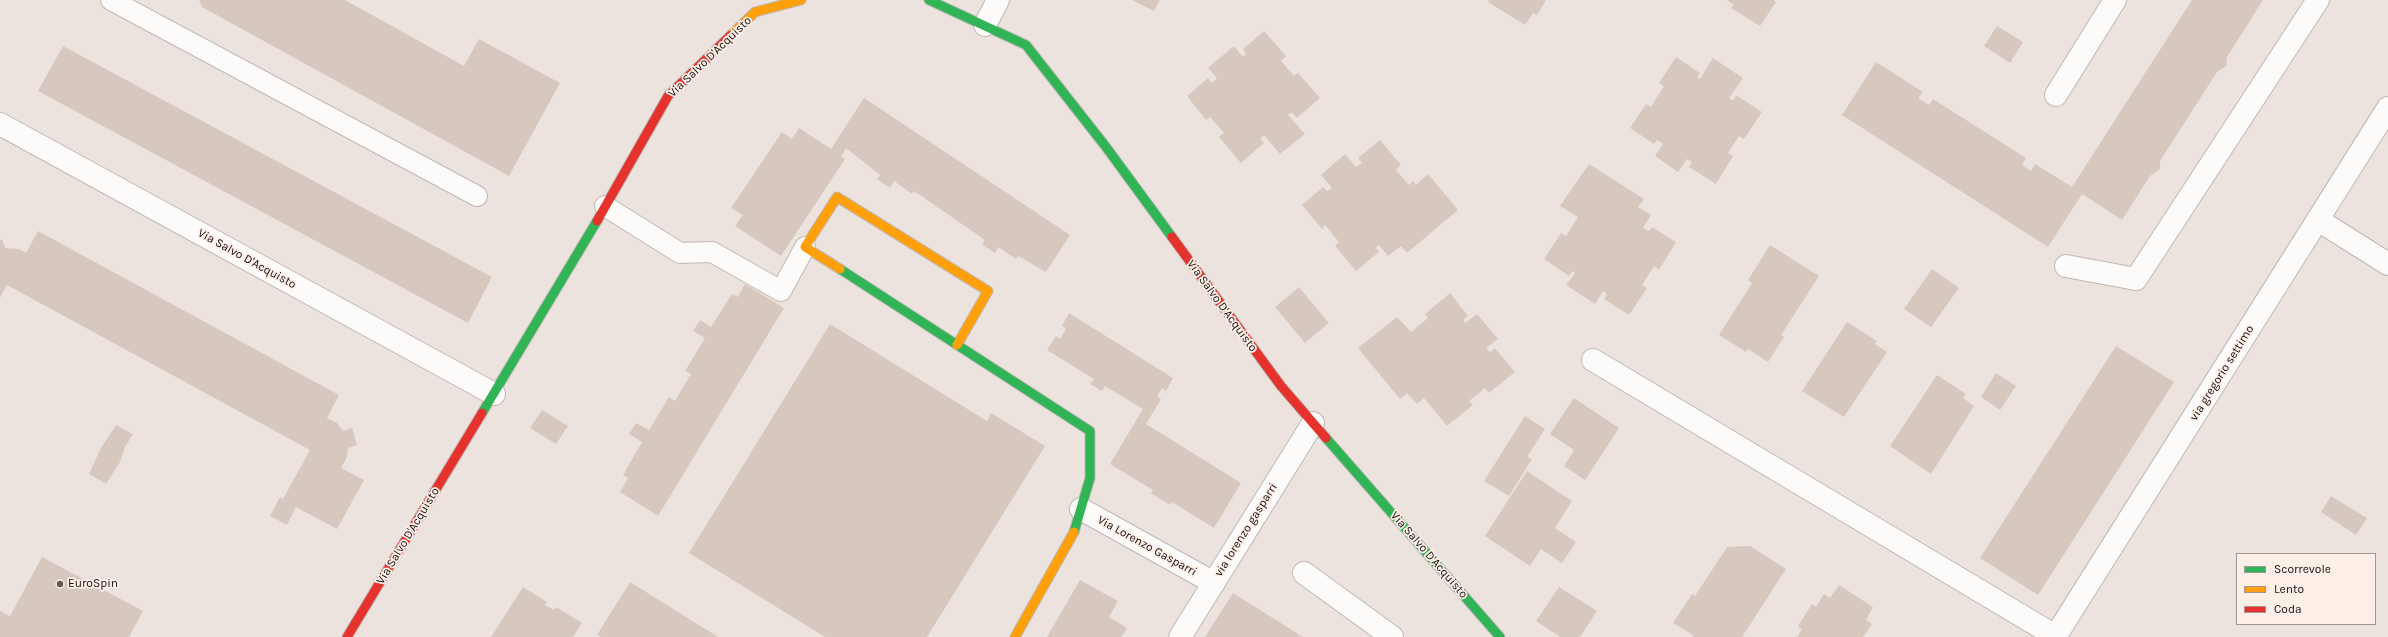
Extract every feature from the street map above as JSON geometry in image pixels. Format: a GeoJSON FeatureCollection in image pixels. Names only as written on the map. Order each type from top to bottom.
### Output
{"type":"FeatureCollection","features":[{"type":"Feature","properties":{"kind":"street","name":"Via Salvo D'Acquisto"},"geometry":{"type":"LineString","coordinates":[[347,637],[494,394],[668,96],[755,12],[801,0]]}},
{"type":"Feature","properties":{"kind":"street","name":"Via Salvo D'Acquisto"},"geometry":{"type":"LineString","coordinates":[[929,0],[1026,45],[1106,147],[1281,386],[1500,637]]}},
{"type":"Feature","properties":{"kind":"street"},"geometry":{"type":"LineString","coordinates":[[985,25],[998,0]]}},
{"type":"Feature","properties":{"kind":"street"},"geometry":{"type":"LineString","coordinates":[[2056,95],[2115,0]]}},
{"type":"Feature","properties":{"kind":"street"},"geometry":{"type":"LineString","coordinates":[[2066,266],[2136,279],[2318,0]]}},
{"type":"Feature","properties":{"kind":"street","name":"via gregorio settimo"},"geometry":{"type":"LineString","coordinates":[[2056,637],[2388,108]]}},
{"type":"Feature","properties":{"kind":"street","name":"Via Salvo D'Acquisto"},"geometry":{"type":"LineString","coordinates":[[0,124],[494,394]]}},
{"type":"Feature","properties":{"kind":"street"},"geometry":{"type":"LineString","coordinates":[[957,345],[988,291],[837,197],[805,247],[1090,431],[1090,478],[1073,537],[1015,637]]}},
{"type":"Feature","properties":{"kind":"street"},"geometry":{"type":"LineString","coordinates":[[2318,220],[2388,264]]}},
{"type":"Feature","properties":{"kind":"street"},"geometry":{"type":"LineString","coordinates":[[1593,360],[2056,637]]}},
{"type":"Feature","properties":{"kind":"street","name":"via lorenzo gasparri"},"geometry":{"type":"LineString","coordinates":[[1180,637],[1313,423]]}},
{"type":"Feature","properties":{"kind":"street","name":"Via Lorenzo Gasparri"},"geometry":{"type":"LineString","coordinates":[[1081,509],[1214,582]]}},
{"type":"Feature","properties":{"kind":"street"},"geometry":{"type":"LineString","coordinates":[[1304,573],[1392,637]]}},
{"type":"Feature","properties":{"kind":"lane"},"geometry":{"type":"LineString","coordinates":[[111,0],[477,196]]}},
{"type":"Feature","properties":{"kind":"lane"},"geometry":{"type":"LineString","coordinates":[[605,206],[680,253],[712,252],[781,291],[805,247]]}},
{"type":"Feature","properties":{"kind":"building"},"geometry":{"type":"Polygon","coordinates":[[[199,0],[345,0],[464,66],[479,39],[560,83],[509,176],[202,7],[199,0]]]}},
{"type":"Feature","properties":{"kind":"building"},"geometry":{"type":"Polygon","coordinates":[[[1132,0],[1160,0],[1154,11],[1132,0]]]}},
{"type":"Feature","properties":{"kind":"building"},"geometry":{"type":"Polygon","coordinates":[[[1489,0],[1546,0],[1537,15],[1533,13],[1525,25],[1488,2],[1489,0]]]}},
{"type":"Feature","properties":{"kind":"building"},"geometry":{"type":"Polygon","coordinates":[[[1727,0],[1774,0],[1776,2],[1760,26],[1731,8],[1734,5],[1727,0]]]}},
{"type":"Feature","properties":{"kind":"building"},"geometry":{"type":"Polygon","coordinates":[[[2192,0],[2263,0],[2227,57],[2226,66],[2217,72],[2160,161],[2160,169],[2150,176],[2122,220],[2082,194],[2048,247],[1842,115],[1876,62],[1923,92],[1918,98],[1929,105],[1933,99],[2026,158],[2022,165],[2031,171],[2035,164],[2072,187],[2192,0]]]}},
{"type":"Feature","properties":{"kind":"building"},"geometry":{"type":"Polygon","coordinates":[[[1997,26],[2023,42],[2010,63],[1984,46],[1997,26]]]}},
{"type":"Feature","properties":{"kind":"building"},"geometry":{"type":"Polygon","coordinates":[[[1264,31],[1286,56],[1281,61],[1294,76],[1298,73],[1320,98],[1297,118],[1292,112],[1288,115],[1305,134],[1280,154],[1264,135],[1260,139],[1264,143],[1241,163],[1219,137],[1224,133],[1210,117],[1206,120],[1187,96],[1208,78],[1212,83],[1217,78],[1208,68],[1234,46],[1243,57],[1246,54],[1243,49],[1264,31]]]}},
{"type":"Feature","properties":{"kind":"building"},"geometry":{"type":"Polygon","coordinates":[[[63,46],[492,277],[468,323],[38,91],[63,46]]]}},
{"type":"Feature","properties":{"kind":"building"},"geometry":{"type":"Polygon","coordinates":[[[1676,57],[1700,73],[1697,77],[1700,79],[1713,58],[1743,78],[1729,98],[1733,101],[1736,95],[1762,112],[1744,139],[1739,136],[1728,153],[1733,156],[1716,184],[1689,167],[1692,162],[1687,159],[1678,172],[1655,156],[1663,144],[1657,140],[1654,144],[1630,128],[1646,104],[1651,107],[1664,86],[1659,83],[1676,57]]]}},
{"type":"Feature","properties":{"kind":"building"},"geometry":{"type":"Polygon","coordinates":[[[864,98],[1070,235],[1046,272],[1018,256],[1016,259],[998,247],[995,253],[982,244],[985,240],[914,191],[912,194],[894,181],[890,188],[877,179],[880,175],[846,148],[841,156],[845,159],[781,256],[735,226],[743,215],[731,208],[782,132],[792,139],[799,128],[831,149],[864,98]]]}},
{"type":"Feature","properties":{"kind":"building"},"geometry":{"type":"Polygon","coordinates":[[[1380,140],[1401,165],[1396,170],[1409,185],[1413,181],[1416,185],[1428,174],[1458,210],[1407,253],[1401,246],[1388,256],[1379,245],[1375,247],[1379,252],[1356,271],[1335,246],[1339,242],[1325,225],[1322,229],[1302,205],[1323,187],[1327,191],[1332,188],[1321,175],[1345,154],[1356,167],[1362,163],[1358,158],[1380,140]]]}},
{"type":"Feature","properties":{"kind":"building"},"geometry":{"type":"Polygon","coordinates":[[[1589,164],[1644,199],[1638,207],[1651,215],[1643,228],[1649,231],[1652,227],[1676,242],[1659,270],[1654,266],[1642,285],[1647,288],[1629,315],[1604,299],[1607,294],[1603,291],[1595,304],[1566,285],[1575,273],[1572,271],[1569,276],[1544,259],[1561,233],[1566,236],[1578,217],[1560,206],[1589,164]]]}},
{"type":"Feature","properties":{"kind":"building"},"geometry":{"type":"Polygon","coordinates":[[[38,231],[339,395],[327,418],[337,423],[343,431],[352,428],[357,445],[348,448],[347,457],[341,468],[364,480],[337,529],[296,507],[287,525],[270,516],[280,497],[283,499],[310,450],[7,285],[0,298],[0,240],[2,239],[5,248],[19,249],[26,253],[38,231]]]}},
{"type":"Feature","properties":{"kind":"building"},"geometry":{"type":"Polygon","coordinates":[[[1770,245],[1819,276],[1781,335],[1784,337],[1768,362],[1748,349],[1746,352],[1719,335],[1752,283],[1748,280],[1770,245]]]}},
{"type":"Feature","properties":{"kind":"building"},"geometry":{"type":"Polygon","coordinates":[[[1932,269],[1959,288],[1931,327],[1904,309],[1932,269]]]}},
{"type":"Feature","properties":{"kind":"building"},"geometry":{"type":"Polygon","coordinates":[[[745,284],[784,308],[658,516],[620,492],[628,478],[623,475],[642,442],[629,434],[636,423],[649,430],[669,397],[675,401],[691,374],[685,371],[705,338],[693,331],[700,320],[711,327],[732,294],[738,297],[745,284]]]}},
{"type":"Feature","properties":{"kind":"building"},"geometry":{"type":"Polygon","coordinates":[[[1299,287],[1329,323],[1305,343],[1275,307],[1299,287]]]}},
{"type":"Feature","properties":{"kind":"building"},"geometry":{"type":"Polygon","coordinates":[[[1450,293],[1468,316],[1463,320],[1465,323],[1477,314],[1498,339],[1486,348],[1490,352],[1495,348],[1515,372],[1489,393],[1485,388],[1469,401],[1473,405],[1447,426],[1424,398],[1417,404],[1407,393],[1400,399],[1358,348],[1397,317],[1411,332],[1428,318],[1425,314],[1450,293]]]}},
{"type":"Feature","properties":{"kind":"building"},"geometry":{"type":"Polygon","coordinates":[[[1069,313],[1173,378],[1166,391],[1162,388],[1157,396],[1161,399],[1146,424],[1241,483],[1214,528],[1172,502],[1170,505],[1151,493],[1153,490],[1110,464],[1143,409],[1105,386],[1102,391],[1090,384],[1094,379],[1047,350],[1056,336],[1060,339],[1066,329],[1062,326],[1069,313]]]}},
{"type":"Feature","properties":{"kind":"building"},"geometry":{"type":"Polygon","coordinates":[[[1847,322],[1877,341],[1875,344],[1887,352],[1844,417],[1802,391],[1847,322]]]}},
{"type":"Feature","properties":{"kind":"building"},"geometry":{"type":"Polygon","coordinates":[[[830,324],[987,421],[991,413],[1045,446],[927,637],[825,637],[689,553],[830,324]]]}},
{"type":"Feature","properties":{"kind":"building"},"geometry":{"type":"Polygon","coordinates":[[[2116,346],[2174,382],[2038,595],[1980,558],[2116,346]]]}},
{"type":"Feature","properties":{"kind":"building"},"geometry":{"type":"Polygon","coordinates":[[[1996,373],[2016,386],[2000,410],[1981,397],[1996,373]]]}},
{"type":"Feature","properties":{"kind":"building"},"geometry":{"type":"Polygon","coordinates":[[[1937,375],[1966,394],[1963,398],[1974,406],[1931,474],[1890,446],[1937,375]]]}},
{"type":"Feature","properties":{"kind":"building"},"geometry":{"type":"Polygon","coordinates":[[[1574,398],[1619,428],[1585,480],[1564,466],[1574,450],[1550,434],[1574,398]]]}},
{"type":"Feature","properties":{"kind":"building"},"geometry":{"type":"Polygon","coordinates":[[[542,410],[568,426],[556,444],[530,428],[542,410]]]}},
{"type":"Feature","properties":{"kind":"building"},"geometry":{"type":"Polygon","coordinates":[[[1525,416],[1545,429],[1527,457],[1532,459],[1509,496],[1484,481],[1525,416]]]}},
{"type":"Feature","properties":{"kind":"building"},"geometry":{"type":"Polygon","coordinates":[[[116,425],[133,434],[125,447],[120,462],[106,484],[89,474],[101,448],[116,425]]]}},
{"type":"Feature","properties":{"kind":"building"},"geometry":{"type":"Polygon","coordinates":[[[1527,471],[1572,501],[1555,528],[1576,542],[1562,563],[1541,549],[1530,566],[1485,536],[1527,471]]]}},
{"type":"Feature","properties":{"kind":"building"},"geometry":{"type":"Polygon","coordinates":[[[2331,496],[2367,518],[2356,535],[2321,512],[2331,496]]]}},
{"type":"Feature","properties":{"kind":"building"},"geometry":{"type":"Polygon","coordinates":[[[1750,546],[1786,569],[1742,637],[1692,637],[1693,635],[1673,623],[1692,594],[1695,596],[1727,547],[1750,546]]]}},
{"type":"Feature","properties":{"kind":"building","name":"EuroSpin"},"geometry":{"type":"Polygon","coordinates":[[[42,557],[143,611],[129,637],[0,637],[0,611],[10,616],[42,557]]]}},
{"type":"Feature","properties":{"kind":"building"},"geometry":{"type":"Polygon","coordinates":[[[1080,580],[1118,601],[1109,617],[1127,628],[1121,637],[1047,637],[1080,580]]]}},
{"type":"Feature","properties":{"kind":"building"},"geometry":{"type":"Polygon","coordinates":[[[630,582],[718,637],[601,637],[597,635],[630,582]]]}},
{"type":"Feature","properties":{"kind":"building"},"geometry":{"type":"Polygon","coordinates":[[[1839,585],[1873,607],[1866,620],[1872,624],[1863,637],[1797,637],[1802,629],[1798,626],[1812,604],[1816,607],[1824,594],[1830,598],[1839,585]]]}},
{"type":"Feature","properties":{"kind":"building"},"geometry":{"type":"Polygon","coordinates":[[[523,587],[547,602],[545,605],[554,610],[556,607],[582,623],[573,637],[491,637],[523,587]]]}},
{"type":"Feature","properties":{"kind":"building"},"geometry":{"type":"Polygon","coordinates":[[[1559,587],[1597,611],[1580,637],[1560,637],[1536,621],[1559,587]]]}},
{"type":"Feature","properties":{"kind":"building"},"geometry":{"type":"Polygon","coordinates":[[[1233,593],[1303,637],[1205,637],[1233,593]]]}},
{"type":"Feature","properties":{"kind":"traffic: fast"},"geometry":{"type":"LineString","coordinates":[[929,0],[1026,45],[1106,147],[1172,237]]}},
{"type":"Feature","properties":{"kind":"traffic: fast"},"geometry":{"type":"LineString","coordinates":[[482,413],[597,221]]}},
{"type":"Feature","properties":{"kind":"traffic: fast"},"geometry":{"type":"LineString","coordinates":[[840,269],[1090,431],[1090,478],[1074,532]]}},
{"type":"Feature","properties":{"kind":"traffic: fast"},"geometry":{"type":"LineString","coordinates":[[1326,438],[1500,637]]}},
{"type":"Feature","properties":{"kind":"traffic: slow"},"geometry":{"type":"LineString","coordinates":[[731,35],[755,12],[801,0]]}},
{"type":"Feature","properties":{"kind":"traffic: slow"},"geometry":{"type":"LineString","coordinates":[[840,269],[805,247],[837,197],[988,291],[957,345]]}},
{"type":"Feature","properties":{"kind":"traffic: slow"},"geometry":{"type":"LineString","coordinates":[[1015,637],[1074,532]]}},
{"type":"Feature","properties":{"kind":"traffic: jam"},"geometry":{"type":"LineString","coordinates":[[597,221],[668,96],[731,35]]}},
{"type":"Feature","properties":{"kind":"traffic: jam"},"geometry":{"type":"LineString","coordinates":[[1172,237],[1281,386],[1326,438]]}},
{"type":"Feature","properties":{"kind":"traffic: jam"},"geometry":{"type":"LineString","coordinates":[[347,637],[482,413]]}},
{"type":"Feature","properties":{"kind":"place","name":"EuroSpin"},"geometry":{"type":"Point","coordinates":[60,584]}}]}
